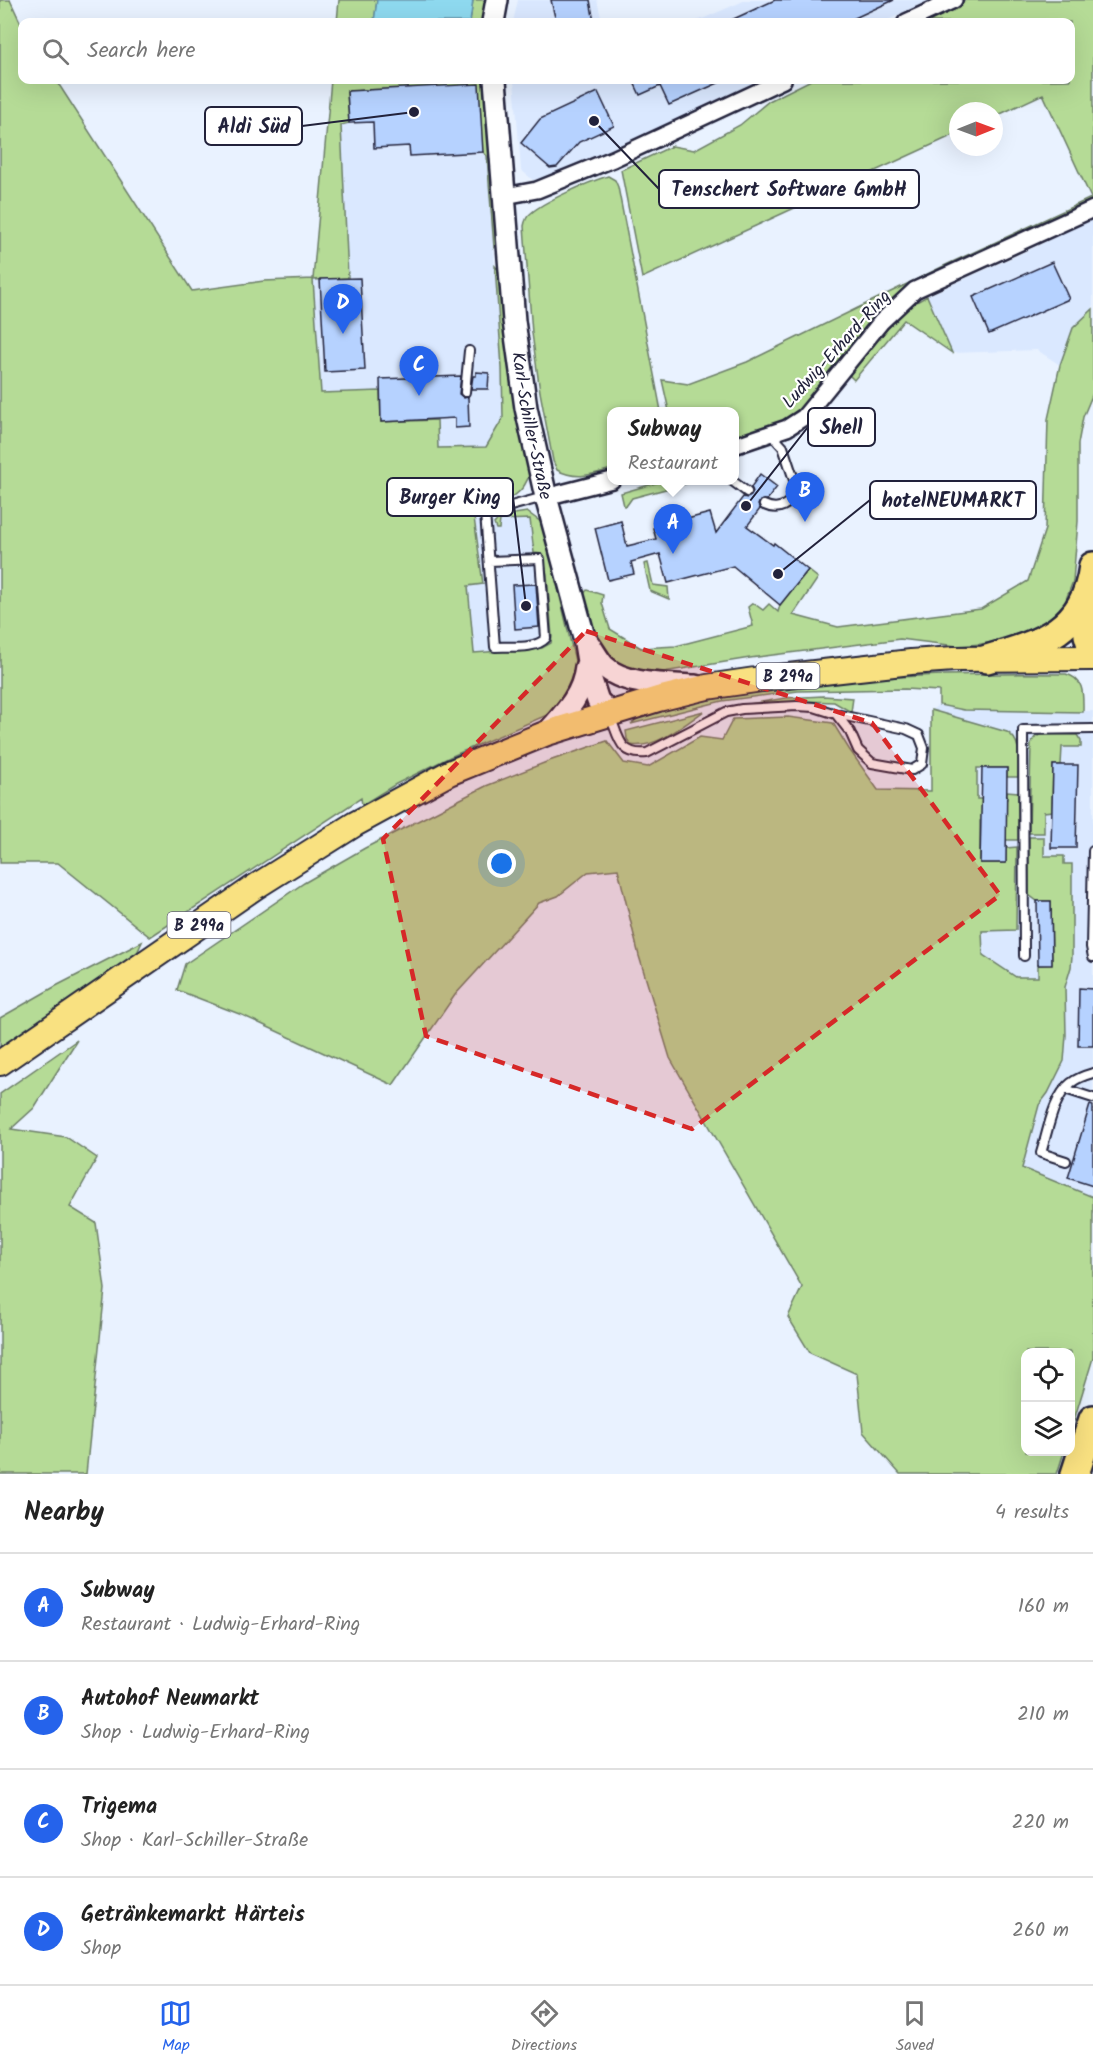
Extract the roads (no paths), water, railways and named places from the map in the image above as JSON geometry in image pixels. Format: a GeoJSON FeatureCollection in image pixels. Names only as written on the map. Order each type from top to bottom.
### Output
{"type":"FeatureCollection","features":[{"type":"Feature","properties":{"kind":"highway"},"geometry":{"type":"LineString","coordinates":[[1091,578],[1089,635],[1093,652]]}},
{"type":"Feature","properties":{"kind":"highway"},"geometry":{"type":"LineString","coordinates":[[987,659],[1026,647],[1059,631],[1077,611],[1091,578]]}},
{"type":"Feature","properties":{"kind":"highway"},"geometry":{"type":"LineString","coordinates":[[1075,1474],[1093,1419]]}},
{"type":"Feature","properties":{"kind":"main road","name":"B 299a"},"geometry":{"type":"LineString","coordinates":[[0,1063],[255,887],[365,818],[449,773],[547,733],[609,712],[707,687],[911,662],[1093,658]]}},
{"type":"Feature","properties":{"kind":"street"},"geometry":{"type":"LineString","coordinates":[[494,18],[497,0]]}},
{"type":"Feature","properties":{"kind":"street"},"geometry":{"type":"LineString","coordinates":[[915,18],[954,0]]}},
{"type":"Feature","properties":{"kind":"street","name":"Karl-Schiller-Straße"},"geometry":{"type":"LineString","coordinates":[[495,84],[518,358],[530,430],[584,636],[596,663]]}},
{"type":"Feature","properties":{"kind":"street"},"geometry":{"type":"LineString","coordinates":[[505,196],[537,190],[613,159],[774,84]]}},
{"type":"Feature","properties":{"kind":"street","name":"Ludwig-Erhard-Ring"},"geometry":{"type":"LineString","coordinates":[[739,445],[795,424],[804,417],[881,322],[915,291],[1093,209]]}},
{"type":"Feature","properties":{"kind":"street"},"geometry":{"type":"LineString","coordinates":[[546,497],[607,481]]}},
{"type":"Feature","properties":{"kind":"street"},"geometry":{"type":"LineString","coordinates":[[596,663],[638,681],[707,687]]}},
{"type":"Feature","properties":{"kind":"street"},"geometry":{"type":"LineString","coordinates":[[596,663],[610,687],[609,712]]}},
{"type":"Feature","properties":{"kind":"street"},"geometry":{"type":"LineString","coordinates":[[547,733],[570,708],[584,678],[596,663]]}},
{"type":"Feature","properties":{"kind":"lane"},"geometry":{"type":"LineString","coordinates":[[465,392],[469,351]]}},
{"type":"Feature","properties":{"kind":"lane"},"geometry":{"type":"LineString","coordinates":[[764,505],[775,509],[780,508],[791,501],[798,492],[783,447],[771,434]]}},
{"type":"Feature","properties":{"kind":"lane"},"geometry":{"type":"LineString","coordinates":[[738,485],[747,492]]}},
{"type":"Feature","properties":{"kind":"lane"},"geometry":{"type":"LineString","coordinates":[[489,561],[540,559],[546,638],[537,645],[495,647],[485,513],[546,497]]}},
{"type":"Feature","properties":{"kind":"lane"},"geometry":{"type":"LineString","coordinates":[[609,712],[621,744],[631,752],[638,754],[646,753],[726,712],[797,706],[814,707],[906,729],[919,735],[924,748],[922,764],[912,770],[872,763],[858,750],[850,732],[836,714]]}},
{"type":"Feature","properties":{"kind":"lane"},"geometry":{"type":"LineString","coordinates":[[1024,956],[1023,730],[1093,729]]}},
{"type":"Feature","properties":{"kind":"lane"},"geometry":{"type":"LineString","coordinates":[[1093,851],[1091,947],[1093,957]]}},
{"type":"Feature","properties":{"kind":"lane"},"geometry":{"type":"LineString","coordinates":[[1066,1161],[1041,1152],[1056,1107],[1065,1089],[1072,1082],[1093,1073]]}},
{"type":"Feature","properties":{"kind":"lane"},"geometry":{"type":"LineString","coordinates":[[1065,1089],[1093,1098]]}},
{"type":"Feature","properties":{"kind":"water"},"geometry":{"type":"Polygon","coordinates":[[[377,0],[473,0],[471,18],[375,18],[377,0]]]}},
{"type":"Feature","properties":{"kind":"place","name":"Aldi Süd"},"geometry":{"type":"Point","coordinates":[414,112]}},
{"type":"Feature","properties":{"kind":"place","name":"Tenschert Software GmbH"},"geometry":{"type":"Point","coordinates":[594,121]}},
{"type":"Feature","properties":{"kind":"place","name":"Getränkemarkt Härteis"},"geometry":{"type":"Point","coordinates":[343,334]}},
{"type":"Feature","properties":{"kind":"place","name":"Trigema"},"geometry":{"type":"Point","coordinates":[419,396]}},
{"type":"Feature","properties":{"kind":"place","name":"Shell"},"geometry":{"type":"Point","coordinates":[746,506]}},
{"type":"Feature","properties":{"kind":"place","name":"Autohof Neumarkt"},"geometry":{"type":"Point","coordinates":[805,522]}},
{"type":"Feature","properties":{"kind":"place","name":"Subway"},"geometry":{"type":"Point","coordinates":[673,554]}},
{"type":"Feature","properties":{"kind":"place","name":"hotelNEUMARKT"},"geometry":{"type":"Point","coordinates":[778,574]}},
{"type":"Feature","properties":{"kind":"place","name":"Burger King"},"geometry":{"type":"Point","coordinates":[526,606]}}]}
